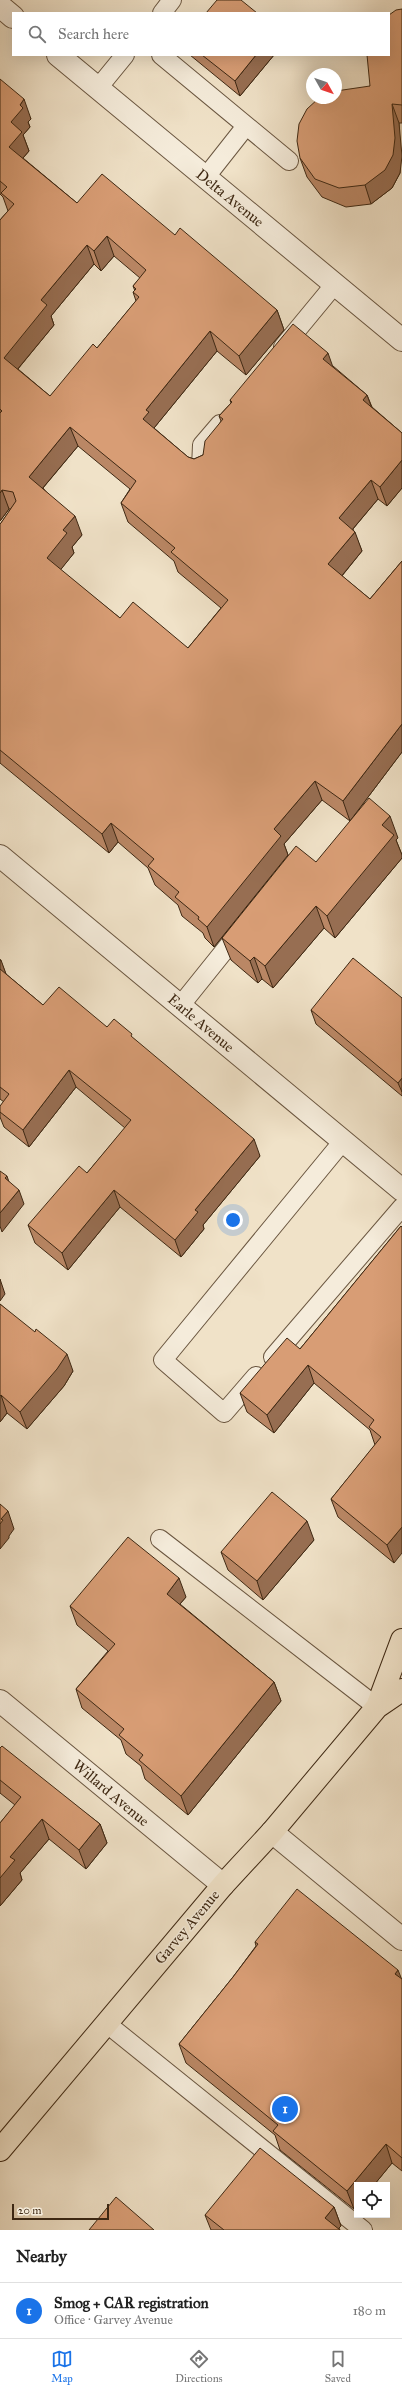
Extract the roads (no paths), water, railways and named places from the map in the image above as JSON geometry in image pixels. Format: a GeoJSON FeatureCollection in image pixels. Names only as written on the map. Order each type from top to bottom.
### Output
{"type":"FeatureCollection","features":[{"type":"Feature","properties":{"kind":"main road","name":"Garvey Avenue"},"geometry":{"type":"LineString","coordinates":[[377,1707],[402,1640]]}},
{"type":"Feature","properties":{"kind":"main road","name":"Garvey Avenue"},"geometry":{"type":"LineString","coordinates":[[0,2150],[223,1885],[272,1832],[377,1707],[402,1690]]}},
{"type":"Feature","properties":{"kind":"street"},"geometry":{"type":"LineString","coordinates":[[0,6],[12,16]]}},
{"type":"Feature","properties":{"kind":"street","name":"Delta Avenue"},"geometry":{"type":"LineString","coordinates":[[59,56],[402,340]]}},
{"type":"Feature","properties":{"kind":"street","name":"Earle Avenue"},"geometry":{"type":"LineString","coordinates":[[0,856],[402,1190]]}},
{"type":"Feature","properties":{"kind":"street","name":"Willard Avenue"},"geometry":{"type":"LineString","coordinates":[[0,1701],[223,1885]]}},
{"type":"Feature","properties":{"kind":"street"},"geometry":{"type":"LineString","coordinates":[[272,1832],[402,1939]]}},
{"type":"Feature","properties":{"kind":"lane"},"geometry":{"type":"LineString","coordinates":[[163,12],[172,0]]}},
{"type":"Feature","properties":{"kind":"lane"},"geometry":{"type":"LineString","coordinates":[[98,88],[124,56]]}},
{"type":"Feature","properties":{"kind":"lane"},"geometry":{"type":"LineString","coordinates":[[162,56],[289,161]]}},
{"type":"Feature","properties":{"kind":"lane"},"geometry":{"type":"LineString","coordinates":[[205,178],[246,126]]}},
{"type":"Feature","properties":{"kind":"lane"},"geometry":{"type":"LineString","coordinates":[[272,360],[335,284]]}},
{"type":"Feature","properties":{"kind":"lane"},"geometry":{"type":"LineString","coordinates":[[201,468],[202,445],[232,409]]}},
{"type":"Feature","properties":{"kind":"lane"},"geometry":{"type":"LineString","coordinates":[[180,1006],[251,918]]}},
{"type":"Feature","properties":{"kind":"lane"},"geometry":{"type":"LineString","coordinates":[[343,1140],[163,1360],[224,1413],[402,1207]]}},
{"type":"Feature","properties":{"kind":"lane"},"geometry":{"type":"LineString","coordinates":[[160,1539],[377,1707]]}},
{"type":"Feature","properties":{"kind":"lane"},"geometry":{"type":"LineString","coordinates":[[106,2023],[363,2230]]}},
{"type":"Feature","properties":{"kind":"place","name":"Smog + CAR registration"},"geometry":{"type":"Point","coordinates":[285,2109]}}]}
